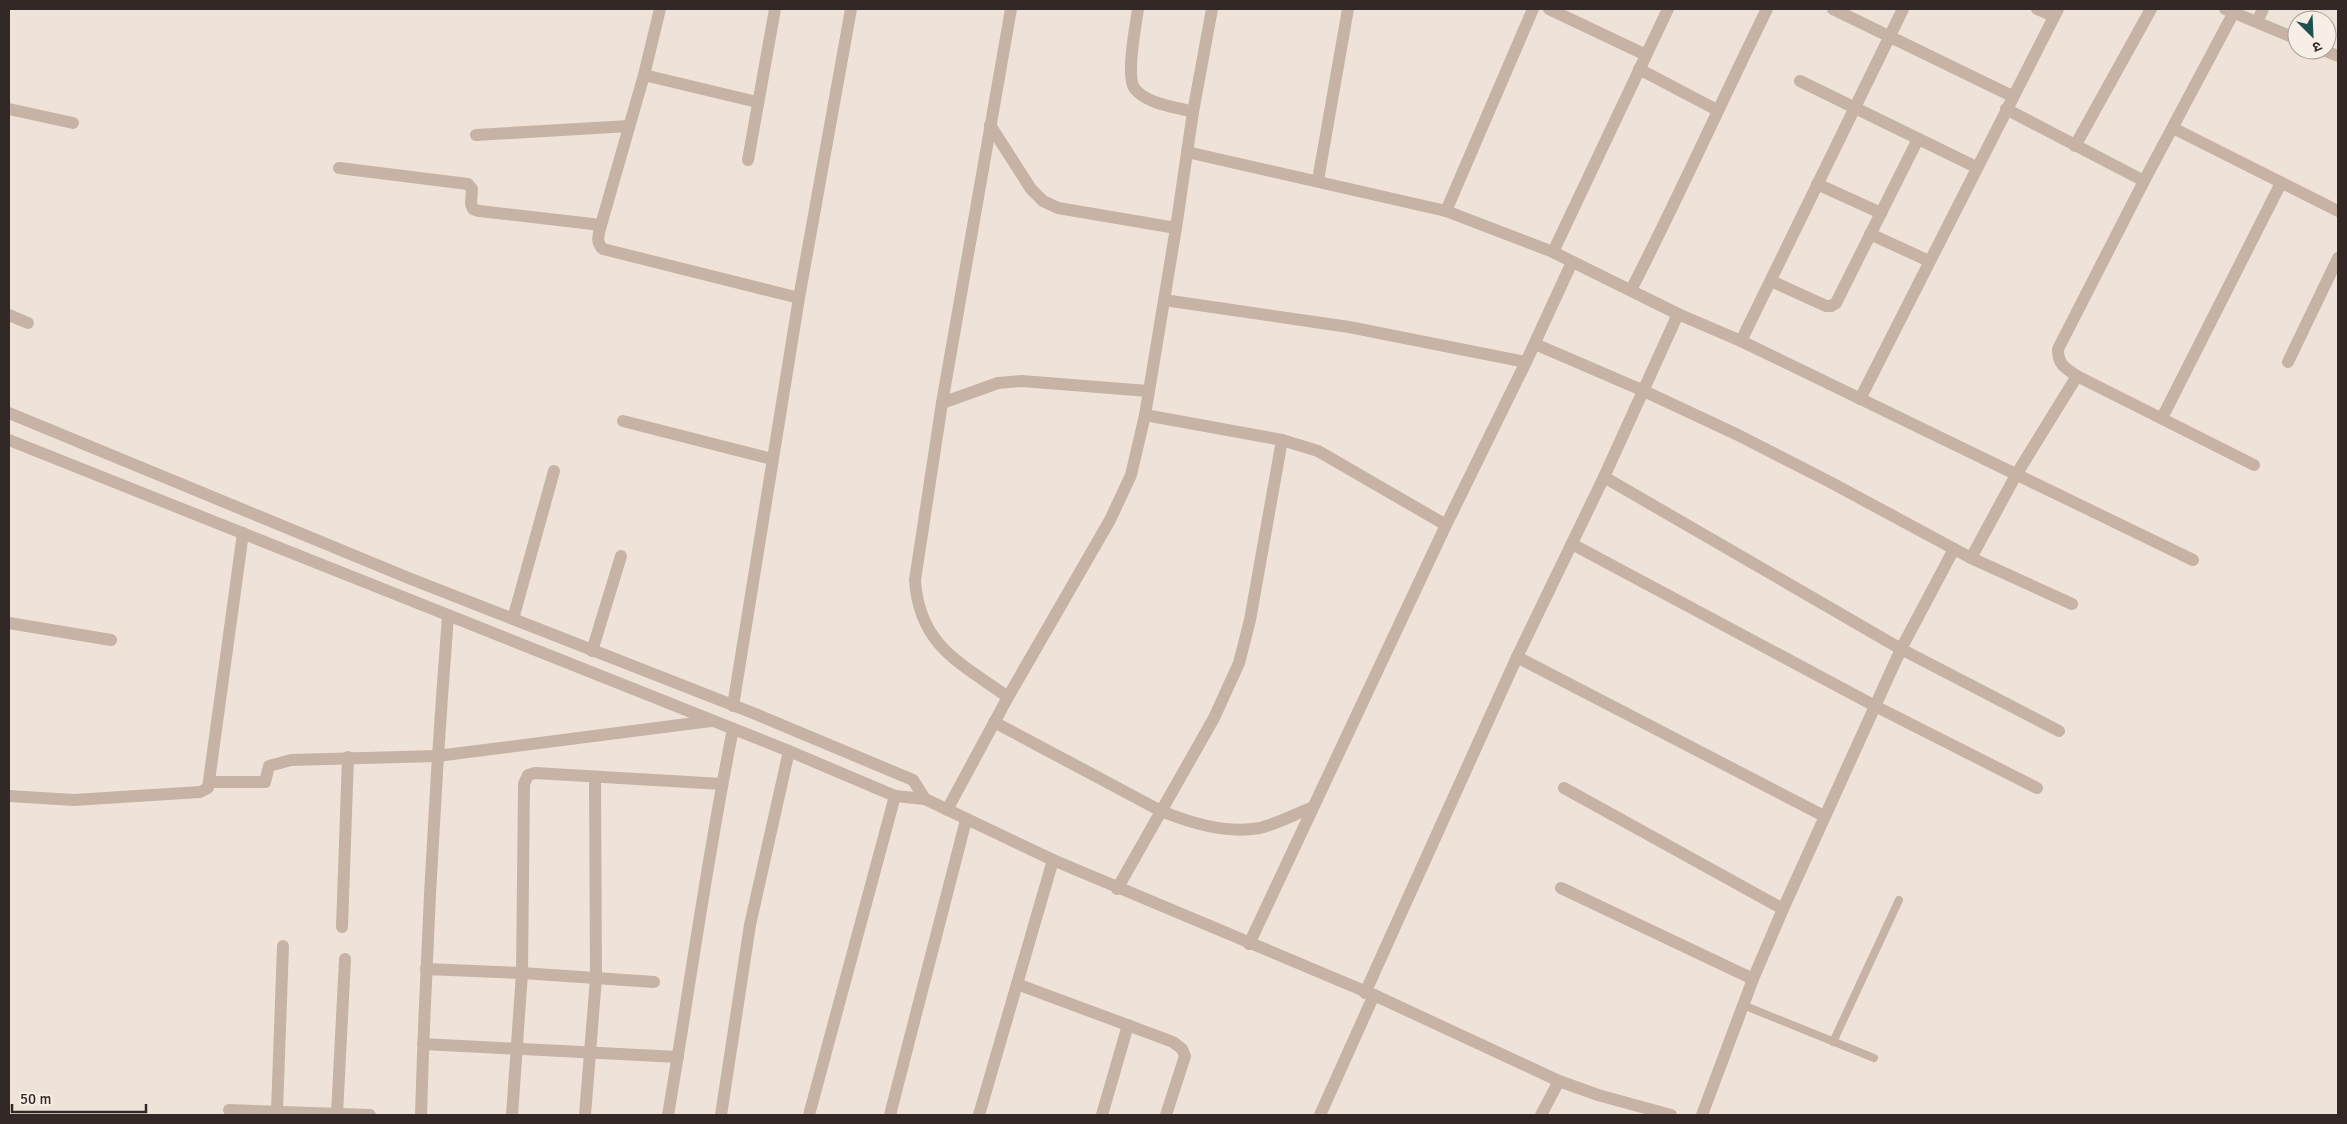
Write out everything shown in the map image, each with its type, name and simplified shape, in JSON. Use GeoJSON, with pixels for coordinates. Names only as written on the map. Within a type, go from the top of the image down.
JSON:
{"type":"FeatureCollection","features":[{"type":"Feature","properties":{"kind":"street"},"geometry":{"type":"LineString","coordinates":[[660,9],[644,75],[601,225],[598,239],[599,246],[603,249],[799,298]]}},
{"type":"Feature","properties":{"kind":"street"},"geometry":{"type":"LineString","coordinates":[[748,160],[775,9]]}},
{"type":"Feature","properties":{"kind":"street"},"geometry":{"type":"LineString","coordinates":[[733,706],[799,298],[851,9]]}},
{"type":"Feature","properties":{"kind":"street"},"geometry":{"type":"LineString","coordinates":[[1008,697],[954,659],[937,642],[922,618],[916,600],[915,580],[942,403],[1011,9]]}},
{"type":"Feature","properties":{"kind":"street"},"geometry":{"type":"LineString","coordinates":[[1138,9],[1131,72],[1132,83],[1136,90],[1150,99],[1192,112]]}},
{"type":"Feature","properties":{"kind":"street"},"geometry":{"type":"LineString","coordinates":[[947,810],[994,722],[1122,497],[1131,475],[1145,415],[1176,228],[1192,112],[1212,9]]}},
{"type":"Feature","properties":{"kind":"street"},"geometry":{"type":"LineString","coordinates":[[1318,180],[1348,9]]}},
{"type":"Feature","properties":{"kind":"street"},"geometry":{"type":"LineString","coordinates":[[1446,211],[1533,9]]}},
{"type":"Feature","properties":{"kind":"street"},"geometry":{"type":"LineString","coordinates":[[1549,9],[1646,56]]}},
{"type":"Feature","properties":{"kind":"street"},"geometry":{"type":"LineString","coordinates":[[1553,252],[1668,9]]}},
{"type":"Feature","properties":{"kind":"street"},"geometry":{"type":"LineString","coordinates":[[1630,290],[1671,210],[1717,110],[1767,9]]}},
{"type":"Feature","properties":{"kind":"street"},"geometry":{"type":"LineString","coordinates":[[1833,9],[2012,96]]}},
{"type":"Feature","properties":{"kind":"street"},"geometry":{"type":"LineString","coordinates":[[1741,341],[1903,9]]}},
{"type":"Feature","properties":{"kind":"street"},"geometry":{"type":"LineString","coordinates":[[1860,398],[2056,12],[2038,9]]}},
{"type":"Feature","properties":{"kind":"street"},"geometry":{"type":"LineString","coordinates":[[2075,146],[2151,9]]}},
{"type":"Feature","properties":{"kind":"street"},"geometry":{"type":"LineString","coordinates":[[2257,22],[2263,9]]}},
{"type":"Feature","properties":{"kind":"street"},"geometry":{"type":"LineString","coordinates":[[2254,465],[2077,376],[2062,366],[2058,359],[2058,350],[2173,128],[2229,11],[2287,35]]}},
{"type":"Feature","properties":{"kind":"street"},"geometry":{"type":"LineString","coordinates":[[1639,69],[1717,110]]}},
{"type":"Feature","properties":{"kind":"street"},"geometry":{"type":"LineString","coordinates":[[644,75],[757,102]]}},
{"type":"Feature","properties":{"kind":"street"},"geometry":{"type":"LineString","coordinates":[[1800,81],[1976,167]]}},
{"type":"Feature","properties":{"kind":"street"},"geometry":{"type":"LineString","coordinates":[[9,109],[73,122]]}},
{"type":"Feature","properties":{"kind":"street"},"geometry":{"type":"LineString","coordinates":[[2006,109],[2144,181]]}},
{"type":"Feature","properties":{"kind":"street"},"geometry":{"type":"LineString","coordinates":[[990,125],[1030,189],[1042,201],[1058,208],[1176,228]]}},
{"type":"Feature","properties":{"kind":"street"},"geometry":{"type":"LineString","coordinates":[[476,135],[629,126]]}},
{"type":"Feature","properties":{"kind":"street"},"geometry":{"type":"LineString","coordinates":[[2173,128],[2338,211]]}},
{"type":"Feature","properties":{"kind":"street"},"geometry":{"type":"LineString","coordinates":[[1771,281],[1826,306],[1836,303],[1918,138]]}},
{"type":"Feature","properties":{"kind":"street"},"geometry":{"type":"LineString","coordinates":[[1187,152],[1318,180],[1446,211],[1553,252],[1678,314],[1741,341],[2193,560]]}},
{"type":"Feature","properties":{"kind":"street"},"geometry":{"type":"LineString","coordinates":[[338,168],[468,184],[472,189],[471,204],[473,209],[479,211],[601,225]]}},
{"type":"Feature","properties":{"kind":"street"},"geometry":{"type":"LineString","coordinates":[[2162,418],[2280,182]]}},
{"type":"Feature","properties":{"kind":"street"},"geometry":{"type":"LineString","coordinates":[[1818,184],[1882,213]]}},
{"type":"Feature","properties":{"kind":"street"},"geometry":{"type":"LineString","coordinates":[[1870,234],[1929,261]]}},
{"type":"Feature","properties":{"kind":"street"},"geometry":{"type":"LineString","coordinates":[[2288,362],[2338,258]]}},
{"type":"Feature","properties":{"kind":"street"},"geometry":{"type":"LineString","coordinates":[[1249,944],[1311,808],[1526,362],[1572,262]]}},
{"type":"Feature","properties":{"kind":"street"},"geometry":{"type":"LineString","coordinates":[[1164,300],[1348,327],[1526,362]]}},
{"type":"Feature","properties":{"kind":"street"},"geometry":{"type":"LineString","coordinates":[[1320,1115],[1370,994],[1517,657],[1604,477],[1678,314]]}},
{"type":"Feature","properties":{"kind":"street"},"geometry":{"type":"LineString","coordinates":[[9,315],[28,323]]}},
{"type":"Feature","properties":{"kind":"street"},"geometry":{"type":"LineString","coordinates":[[1534,344],[1644,391],[1830,482],[1971,558],[2072,604]]}},
{"type":"Feature","properties":{"kind":"street"},"geometry":{"type":"LineString","coordinates":[[1971,558],[2016,474],[2077,376]]}},
{"type":"Feature","properties":{"kind":"street"},"geometry":{"type":"LineString","coordinates":[[942,403],[998,383],[1022,381],[1148,391]]}},
{"type":"Feature","properties":{"kind":"street"},"geometry":{"type":"LineString","coordinates":[[9,413],[914,780],[925,799]]}},
{"type":"Feature","properties":{"kind":"street"},"geometry":{"type":"LineString","coordinates":[[1145,415],[1282,440],[1318,451],[1446,525]]}},
{"type":"Feature","properties":{"kind":"street"},"geometry":{"type":"LineString","coordinates":[[623,421],[772,459]]}},
{"type":"Feature","properties":{"kind":"street"},"geometry":{"type":"LineString","coordinates":[[9,440],[790,751],[895,796],[925,799],[966,820],[1117,889],[1370,994],[1558,1081],[1598,1095],[1671,1115]]}},
{"type":"Feature","properties":{"kind":"street"},"geometry":{"type":"LineString","coordinates":[[1117,889],[1160,810],[1214,718],[1238,663],[1250,620],[1282,440]]}},
{"type":"Feature","properties":{"kind":"street"},"geometry":{"type":"LineString","coordinates":[[513,619],[554,471]]}},
{"type":"Feature","properties":{"kind":"street"},"geometry":{"type":"LineString","coordinates":[[1604,477],[1902,649],[2059,731]]}},
{"type":"Feature","properties":{"kind":"street"},"geometry":{"type":"LineString","coordinates":[[9,796],[74,800],[200,792],[208,788],[243,533]]}},
{"type":"Feature","properties":{"kind":"street"},"geometry":{"type":"LineString","coordinates":[[1572,544],[1875,706],[2038,788]]}},
{"type":"Feature","properties":{"kind":"street"},"geometry":{"type":"LineString","coordinates":[[1702,1115],[1753,979],[1782,909],[1902,649],[1954,549]]}},
{"type":"Feature","properties":{"kind":"street"},"geometry":{"type":"LineString","coordinates":[[592,651],[621,556]]}},
{"type":"Feature","properties":{"kind":"street"},"geometry":{"type":"LineString","coordinates":[[421,1115],[426,969],[437,756],[448,616]]}},
{"type":"Feature","properties":{"kind":"street"},"geometry":{"type":"LineString","coordinates":[[9,623],[111,640]]}},
{"type":"Feature","properties":{"kind":"street"},"geometry":{"type":"LineString","coordinates":[[1517,657],[1824,816]]}},
{"type":"Feature","properties":{"kind":"street"},"geometry":{"type":"LineString","coordinates":[[209,782],[260,783],[264,782],[267,770],[274,764],[313,758],[437,756],[711,721]]}},
{"type":"Feature","properties":{"kind":"street"},"geometry":{"type":"LineString","coordinates":[[994,722],[1160,810],[1188,822],[1225,828],[1260,828],[1311,808]]}},
{"type":"Feature","properties":{"kind":"street"},"geometry":{"type":"LineString","coordinates":[[668,1115],[722,784],[733,729]]}},
{"type":"Feature","properties":{"kind":"street"},"geometry":{"type":"LineString","coordinates":[[721,1115],[750,926],[790,751]]}},
{"type":"Feature","properties":{"kind":"street"},"geometry":{"type":"LineString","coordinates":[[342,927],[348,757]]}},
{"type":"Feature","properties":{"kind":"street"},"geometry":{"type":"LineString","coordinates":[[512,1115],[522,972],[524,784],[528,775],[536,773],[722,784]]}},
{"type":"Feature","properties":{"kind":"street"},"geometry":{"type":"LineString","coordinates":[[585,1115],[596,978],[595,776]]}},
{"type":"Feature","properties":{"kind":"street"},"geometry":{"type":"LineString","coordinates":[[1564,788],[1782,909]]}},
{"type":"Feature","properties":{"kind":"street"},"geometry":{"type":"LineString","coordinates":[[810,1115],[895,796]]}},
{"type":"Feature","properties":{"kind":"street"},"geometry":{"type":"LineString","coordinates":[[890,1115],[966,820]]}},
{"type":"Feature","properties":{"kind":"street"},"geometry":{"type":"LineString","coordinates":[[979,1115],[1053,860]]}},
{"type":"Feature","properties":{"kind":"street"},"geometry":{"type":"LineString","coordinates":[[1561,888],[1753,979]]}},
{"type":"Feature","properties":{"kind":"street"},"geometry":{"type":"LineString","coordinates":[[277,1111],[283,946]]}},
{"type":"Feature","properties":{"kind":"street"},"geometry":{"type":"LineString","coordinates":[[337,1114],[345,959]]}},
{"type":"Feature","properties":{"kind":"street"},"geometry":{"type":"LineString","coordinates":[[426,969],[522,972],[654,982]]}},
{"type":"Feature","properties":{"kind":"street"},"geometry":{"type":"LineString","coordinates":[[1017,984],[1173,1042],[1182,1049],[1185,1056],[1166,1115]]}},
{"type":"Feature","properties":{"kind":"street"},"geometry":{"type":"LineString","coordinates":[[1102,1115],[1128,1025]]}},
{"type":"Feature","properties":{"kind":"street"},"geometry":{"type":"LineString","coordinates":[[423,1044],[678,1057]]}},
{"type":"Feature","properties":{"kind":"street"},"geometry":{"type":"LineString","coordinates":[[1541,1115],[1558,1081]]}},
{"type":"Feature","properties":{"kind":"street"},"geometry":{"type":"LineString","coordinates":[[229,1110],[370,1115]]}},
{"type":"Feature","properties":{"kind":"lane"},"geometry":{"type":"LineString","coordinates":[[1833,1042],[1899,900]]}},
{"type":"Feature","properties":{"kind":"lane"},"geometry":{"type":"LineString","coordinates":[[1743,1005],[1874,1058]]}}]}
